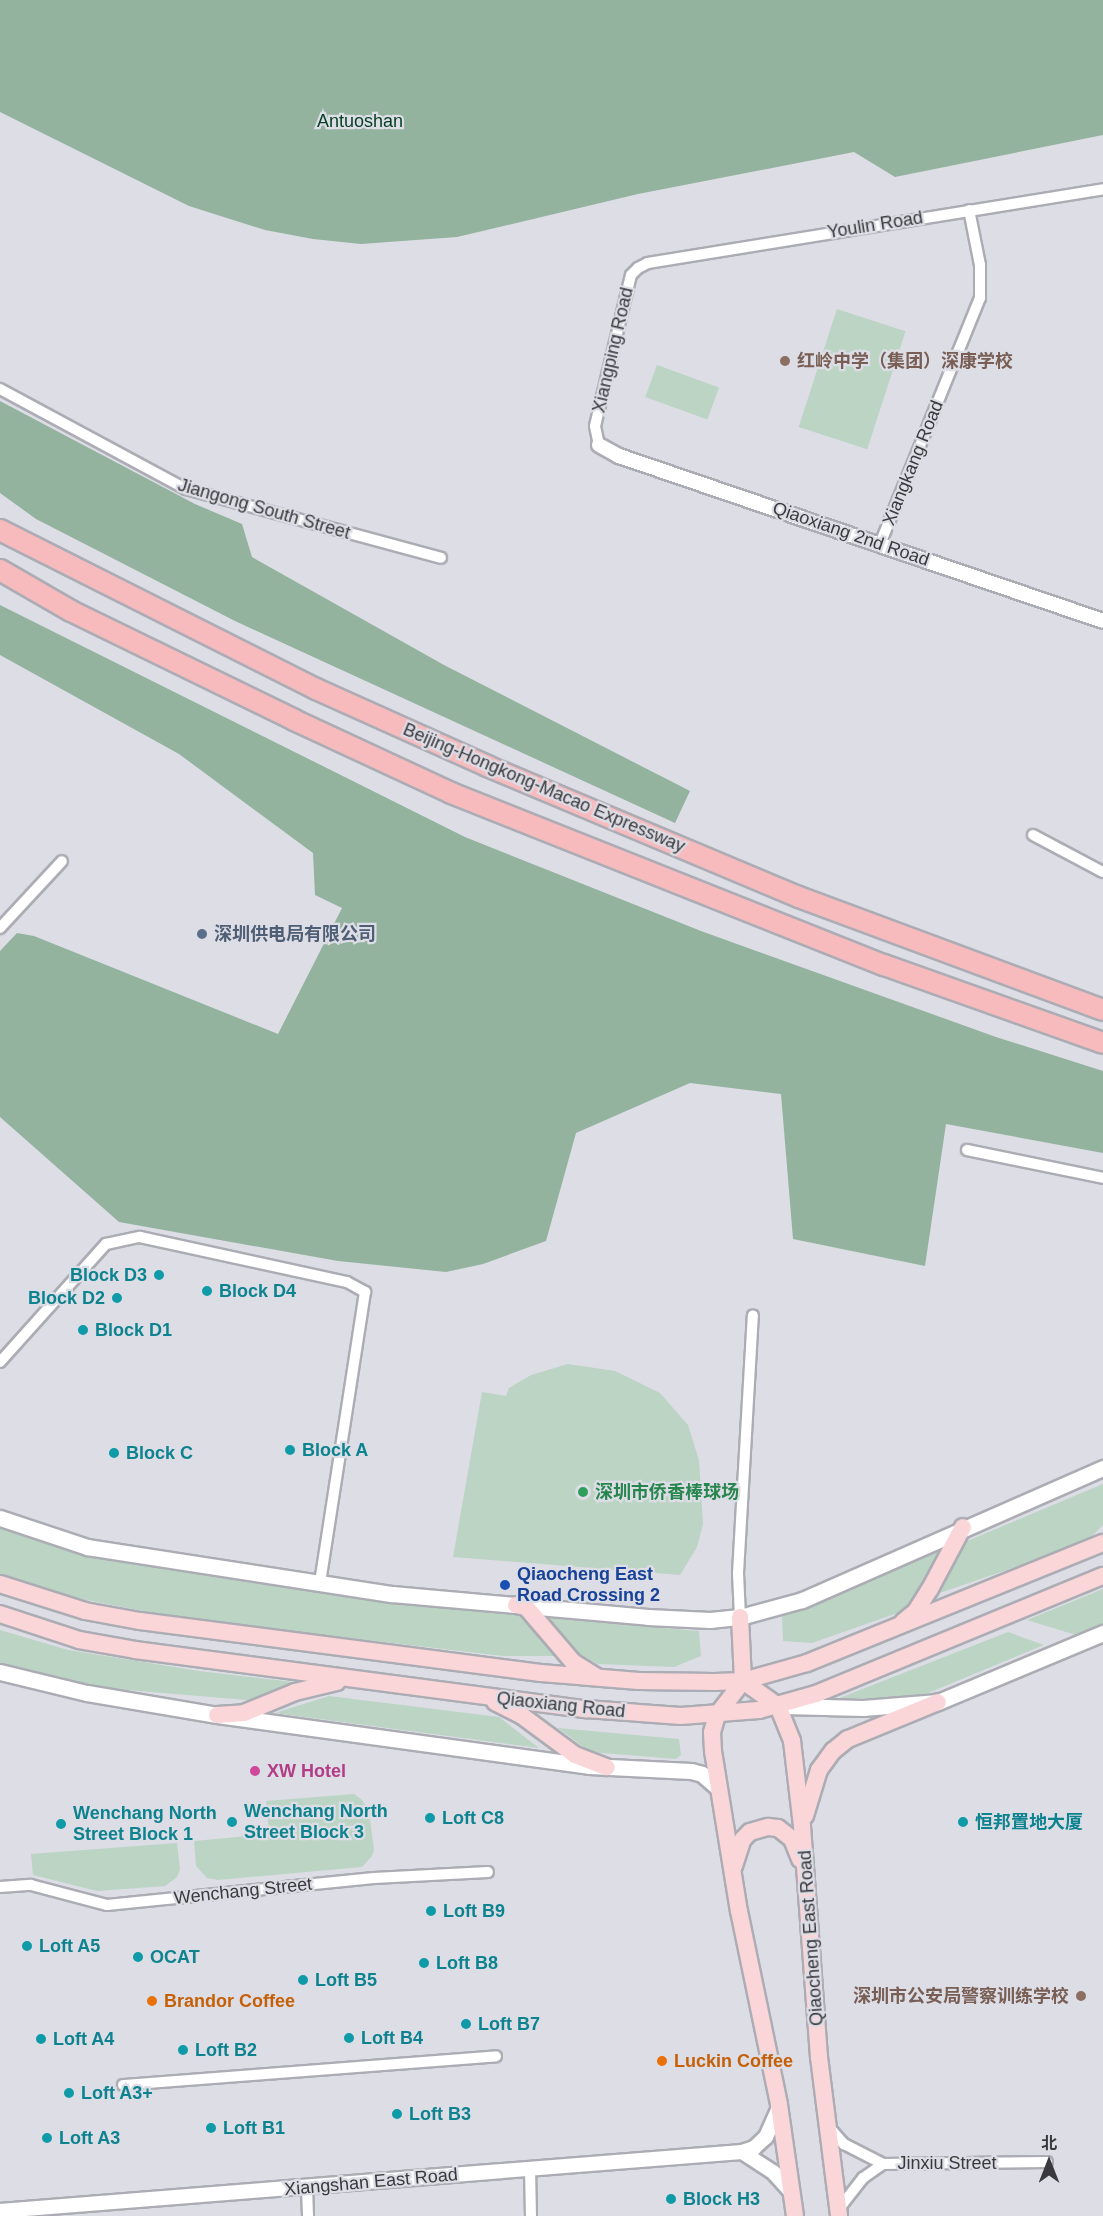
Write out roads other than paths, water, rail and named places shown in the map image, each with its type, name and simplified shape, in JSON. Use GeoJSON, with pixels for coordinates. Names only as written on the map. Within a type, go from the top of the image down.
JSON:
{"type":"FeatureCollection","features":[{"type":"Feature","properties":{"kind":"highway"},"geometry":{"type":"LineString","coordinates":[[0,518],[89,576]]}},
{"type":"Feature","properties":{"kind":"highway","name":"Beijing-Hongkong-Macao Expressway"},"geometry":{"type":"LineString","coordinates":[[0,530],[316,688],[487,766],[799,897],[1103,1010]]}},
{"type":"Feature","properties":{"kind":"highway","name":"Beijing-Hongkong-Macao Expressway"},"geometry":{"type":"LineString","coordinates":[[0,573],[294,720],[451,793],[873,961],[1103,1043]]}},
{"type":"Feature","properties":{"kind":"main road"},"geometry":{"type":"LineString","coordinates":[[0,1518],[87,1548],[399,1595],[658,1618],[710,1620],[740,1617],[802,1600],[963,1527],[1103,1468]]}},
{"type":"Feature","properties":{"kind":"main road"},"geometry":{"type":"LineString","coordinates":[[894,1630],[916,1611],[963,1527]]}},
{"type":"Feature","properties":{"kind":"main road","name":"Qiaoxiang Road"},"geometry":{"type":"LineString","coordinates":[[0,1584],[85,1611],[140,1621],[602,1679],[743,1681],[807,1663],[894,1630],[1099,1543]]}},
{"type":"Feature","properties":{"kind":"main road","name":"Qiaoxiang Road"},"geometry":{"type":"LineString","coordinates":[[0,1614],[90,1642],[348,1679],[628,1712],[681,1716],[717,1715],[778,1706],[816,1694],[1103,1576]]}},
{"type":"Feature","properties":{"kind":"main road"},"geometry":{"type":"LineString","coordinates":[[516,1605],[526,1607],[537,1617],[573,1662],[602,1679]]}},
{"type":"Feature","properties":{"kind":"main road"},"geometry":{"type":"LineString","coordinates":[[740,1617],[743,1681],[717,1715],[712,1732],[718,1788],[779,2104],[795,2216]]}},
{"type":"Feature","properties":{"kind":"main road"},"geometry":{"type":"LineString","coordinates":[[802,1826],[819,1770],[833,1751],[848,1739],[1103,1633]]}},
{"type":"Feature","properties":{"kind":"main road"},"geometry":{"type":"LineString","coordinates":[[0,1672],[87,1693],[217,1715],[607,1767],[691,1771],[702,1774],[718,1788]]}},
{"type":"Feature","properties":{"kind":"main road"},"geometry":{"type":"LineString","coordinates":[[217,1715],[244,1713],[295,1692],[348,1679]]}},
{"type":"Feature","properties":{"kind":"main road"},"geometry":{"type":"LineString","coordinates":[[743,1681],[778,1706],[863,1708],[938,1702]]}},
{"type":"Feature","properties":{"kind":"main road"},"geometry":{"type":"LineString","coordinates":[[480,1696],[521,1714],[575,1755],[607,1767]]}},
{"type":"Feature","properties":{"kind":"main road","name":"Qiaocheng East Road"},"geometry":{"type":"LineString","coordinates":[[778,1706],[792,1741],[802,1826],[819,2057],[839,2213]]}},
{"type":"Feature","properties":{"kind":"main road"},"geometry":{"type":"LineString","coordinates":[[733,1874],[743,1839],[750,1832],[768,1827],[778,1828],[792,1839],[807,1886]]}},
{"type":"Feature","properties":{"kind":"street","name":"Youlin Road"},"geometry":{"type":"LineString","coordinates":[[648,263],[1103,189]]}},
{"type":"Feature","properties":{"kind":"street","name":"Xiangkang Road"},"geometry":{"type":"LineString","coordinates":[[880,544],[980,298],[980,265],[969,210]]}},
{"type":"Feature","properties":{"kind":"street","name":"Xiangping Road"},"geometry":{"type":"LineString","coordinates":[[599,446],[595,426],[631,275],[648,263]]}},
{"type":"Feature","properties":{"kind":"street","name":"Jiangong South Street"},"geometry":{"type":"LineString","coordinates":[[0,389],[186,489],[441,558]]}},
{"type":"Feature","properties":{"kind":"street","name":"Qiaoxiang 2nd Road"},"geometry":{"type":"LineString","coordinates":[[599,446],[619,456],[1103,621]]}},
{"type":"Feature","properties":{"kind":"street"},"geometry":{"type":"LineString","coordinates":[[1033,836],[1103,872]]}},
{"type":"Feature","properties":{"kind":"street"},"geometry":{"type":"LineString","coordinates":[[0,928],[62,861]]}},
{"type":"Feature","properties":{"kind":"street"},"geometry":{"type":"LineString","coordinates":[[967,1150],[1103,1178]]}},
{"type":"Feature","properties":{"kind":"street"},"geometry":{"type":"LineString","coordinates":[[0,1362],[106,1244],[140,1237],[346,1282],[365,1292],[320,1583]]}},
{"type":"Feature","properties":{"kind":"street"},"geometry":{"type":"LineString","coordinates":[[740,1617],[738,1573],[753,1315]]}},
{"type":"Feature","properties":{"kind":"street","name":"Wenchang Street"},"geometry":{"type":"LineString","coordinates":[[0,1887],[31,1885],[107,1905],[374,1878],[488,1872]]}},
{"type":"Feature","properties":{"kind":"street"},"geometry":{"type":"LineString","coordinates":[[123,2085],[496,2056]]}},
{"type":"Feature","properties":{"kind":"street","name":"Xiangshan East Road"},"geometry":{"type":"LineString","coordinates":[[1,2213],[742,2152],[754,2148],[766,2137],[777,2118],[779,2104]]}},
{"type":"Feature","properties":{"kind":"street","name":"Jinxiu Street"},"geometry":{"type":"LineString","coordinates":[[827,2125],[844,2144],[884,2164],[1047,2163]]}},
{"type":"Feature","properties":{"kind":"street"},"geometry":{"type":"LineString","coordinates":[[742,2152],[774,2173],[792,2193]]}},
{"type":"Feature","properties":{"kind":"street","name":"Jinxiu Street"},"geometry":{"type":"LineString","coordinates":[[839,2213],[863,2178],[884,2164]]}},
{"type":"Feature","properties":{"kind":"street"},"geometry":{"type":"LineString","coordinates":[[530,2169],[531,2216]]}},
{"type":"Feature","properties":{"kind":"street"},"geometry":{"type":"LineString","coordinates":[[307,2187],[308,2216]]}},
{"type":"Feature","properties":{"kind":"place","name":"红岭中学（集团）深康学校"},"geometry":{"type":"Point","coordinates":[785,361]}},
{"type":"Feature","properties":{"kind":"place","name":"深圳供电局有限公司"},"geometry":{"type":"Point","coordinates":[202,934]}},
{"type":"Feature","properties":{"kind":"place","name":"Block D3"},"geometry":{"type":"Point","coordinates":[159,1275]}},
{"type":"Feature","properties":{"kind":"place","name":"Block D4"},"geometry":{"type":"Point","coordinates":[207,1291]}},
{"type":"Feature","properties":{"kind":"place","name":"Block D2"},"geometry":{"type":"Point","coordinates":[117,1298]}},
{"type":"Feature","properties":{"kind":"place","name":"Block D1"},"geometry":{"type":"Point","coordinates":[83,1330]}},
{"type":"Feature","properties":{"kind":"place","name":"Block A"},"geometry":{"type":"Point","coordinates":[290,1450]}},
{"type":"Feature","properties":{"kind":"place","name":"Block C"},"geometry":{"type":"Point","coordinates":[114,1453]}},
{"type":"Feature","properties":{"kind":"place","name":"深圳市侨香棒球场"},"geometry":{"type":"Point","coordinates":[583,1492]}},
{"type":"Feature","properties":{"kind":"place","name":"Qiaocheng East Road Crossing 2"},"geometry":{"type":"Point","coordinates":[505,1585]}},
{"type":"Feature","properties":{"kind":"place","name":"XW Hotel"},"geometry":{"type":"Point","coordinates":[255,1771]}},
{"type":"Feature","properties":{"kind":"place","name":"Loft C8"},"geometry":{"type":"Point","coordinates":[430,1818]}},
{"type":"Feature","properties":{"kind":"place","name":"Wenchang North Street Block 3"},"geometry":{"type":"Point","coordinates":[232,1822]}},
{"type":"Feature","properties":{"kind":"place","name":"恒邦置地大厦"},"geometry":{"type":"Point","coordinates":[963,1822]}},
{"type":"Feature","properties":{"kind":"place","name":"Wenchang North Street Block 1"},"geometry":{"type":"Point","coordinates":[61,1824]}},
{"type":"Feature","properties":{"kind":"place","name":"Loft B9"},"geometry":{"type":"Point","coordinates":[431,1911]}},
{"type":"Feature","properties":{"kind":"place","name":"Loft A5"},"geometry":{"type":"Point","coordinates":[27,1946]}},
{"type":"Feature","properties":{"kind":"place","name":"OCAT"},"geometry":{"type":"Point","coordinates":[138,1957]}},
{"type":"Feature","properties":{"kind":"place","name":"Loft B8"},"geometry":{"type":"Point","coordinates":[424,1963]}},
{"type":"Feature","properties":{"kind":"place","name":"Loft B5"},"geometry":{"type":"Point","coordinates":[303,1980]}},
{"type":"Feature","properties":{"kind":"place","name":"深圳市公安局警察训练学校"},"geometry":{"type":"Point","coordinates":[1081,1996]}},
{"type":"Feature","properties":{"kind":"place","name":"Brandor Coffee"},"geometry":{"type":"Point","coordinates":[152,2001]}},
{"type":"Feature","properties":{"kind":"place","name":"Loft B7"},"geometry":{"type":"Point","coordinates":[466,2024]}},
{"type":"Feature","properties":{"kind":"place","name":"Loft B4"},"geometry":{"type":"Point","coordinates":[349,2038]}},
{"type":"Feature","properties":{"kind":"place","name":"Loft A4"},"geometry":{"type":"Point","coordinates":[41,2039]}},
{"type":"Feature","properties":{"kind":"place","name":"Loft B2"},"geometry":{"type":"Point","coordinates":[183,2050]}},
{"type":"Feature","properties":{"kind":"place","name":"Luckin Coffee"},"geometry":{"type":"Point","coordinates":[662,2061]}},
{"type":"Feature","properties":{"kind":"place","name":"Loft A3+"},"geometry":{"type":"Point","coordinates":[69,2093]}},
{"type":"Feature","properties":{"kind":"place","name":"Loft B3"},"geometry":{"type":"Point","coordinates":[397,2114]}},
{"type":"Feature","properties":{"kind":"place","name":"Loft B1"},"geometry":{"type":"Point","coordinates":[211,2128]}},
{"type":"Feature","properties":{"kind":"place","name":"Loft A3"},"geometry":{"type":"Point","coordinates":[47,2138]}},
{"type":"Feature","properties":{"kind":"place","name":"Block H3"},"geometry":{"type":"Point","coordinates":[671,2199]}},
{"type":"Feature","properties":{"kind":"park label","name":"Antuoshan"},"geometry":{"type":"Point","coordinates":[360,121]}}]}
